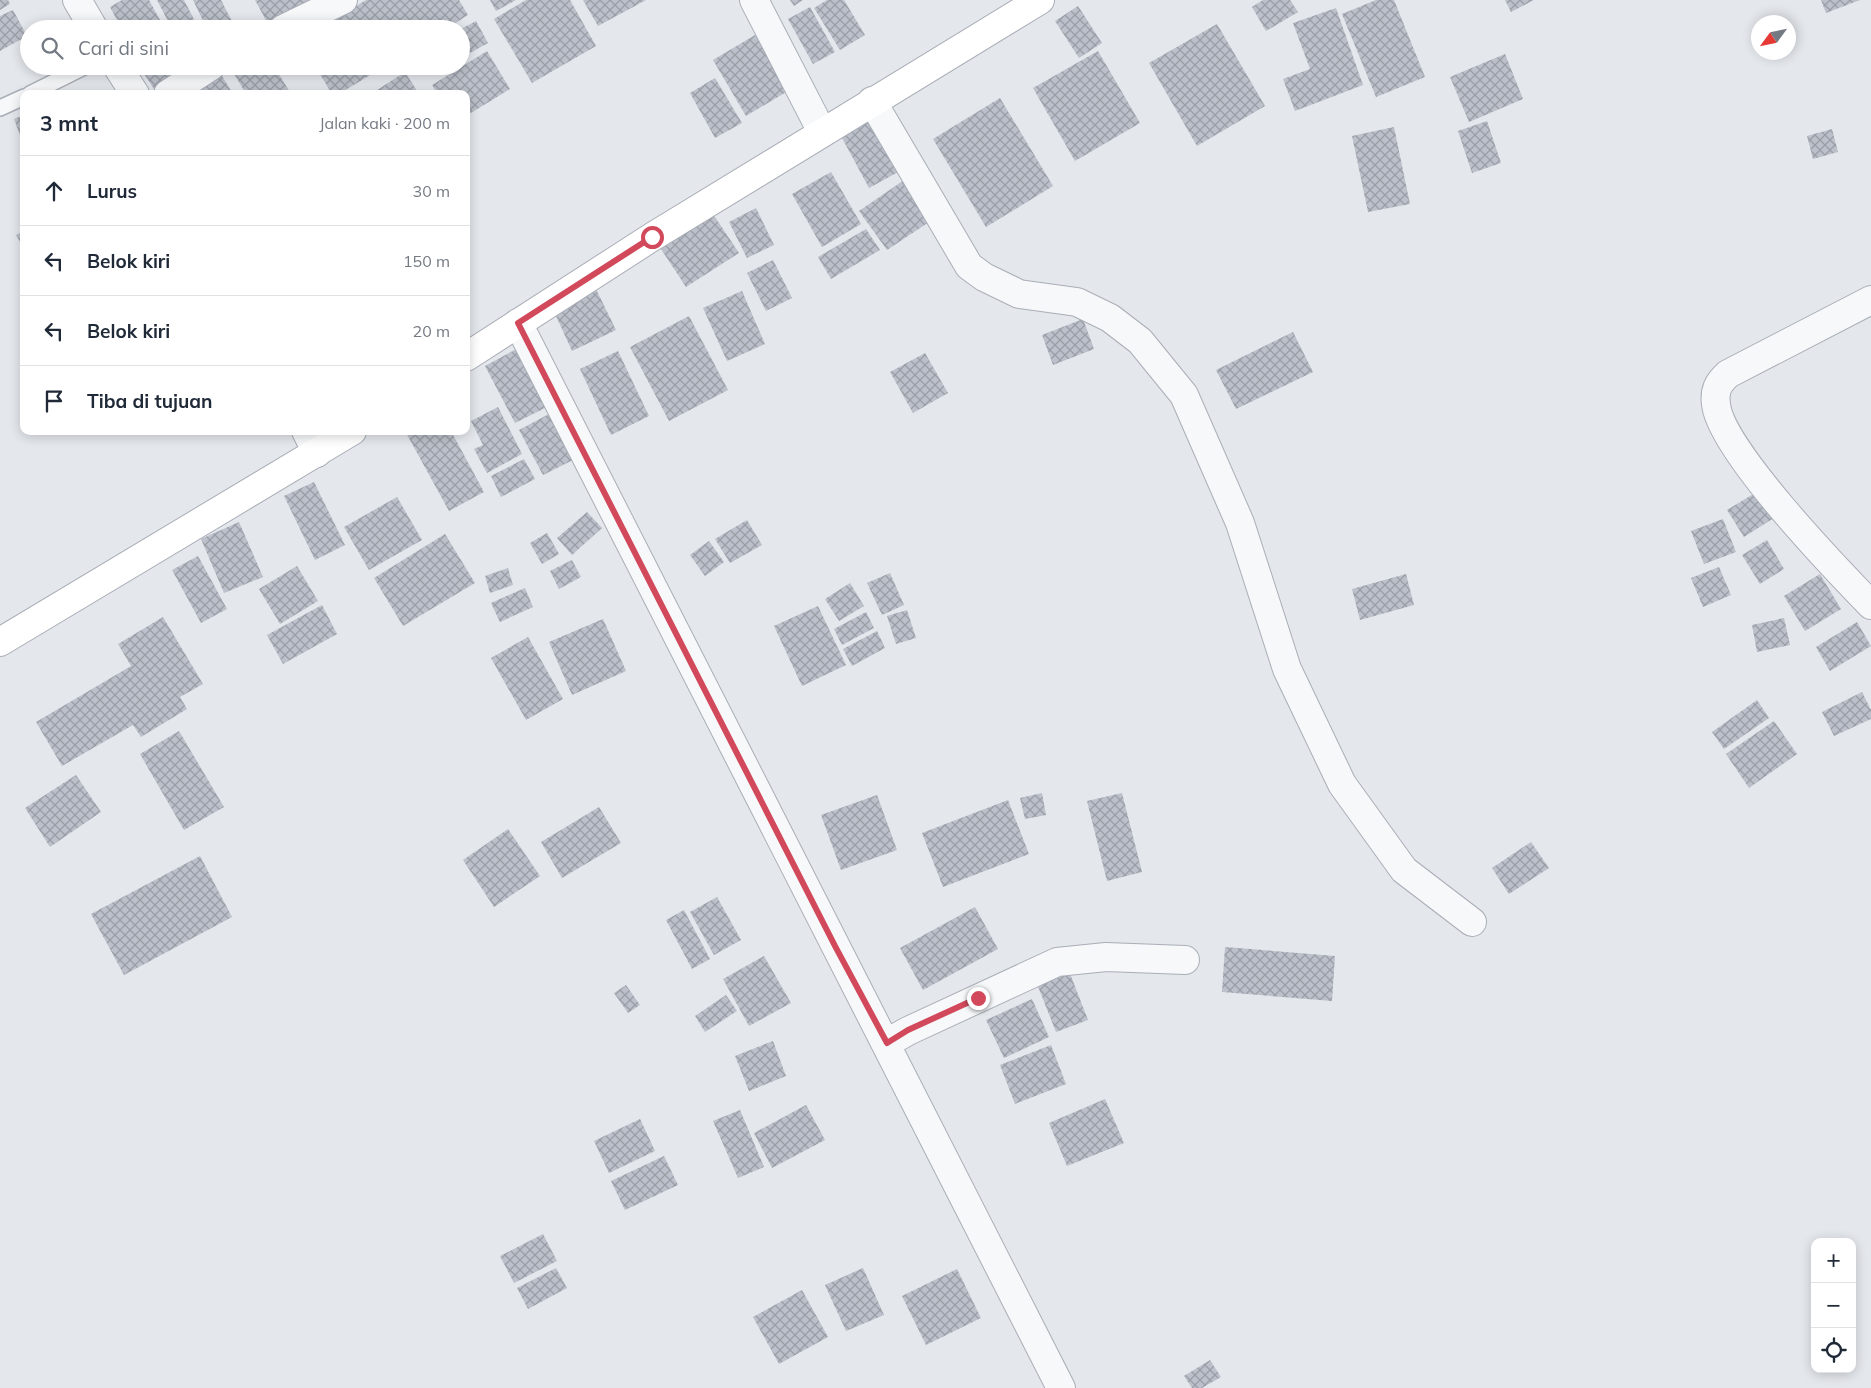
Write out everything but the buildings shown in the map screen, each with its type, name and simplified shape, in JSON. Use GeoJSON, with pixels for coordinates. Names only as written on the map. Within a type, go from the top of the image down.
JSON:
{"type":"FeatureCollection","features":[{"type":"Feature","properties":{"kind":"main road"},"geometry":{"type":"LineString","coordinates":[[470,354],[822,132],[1040,0]]}},
{"type":"Feature","properties":{"kind":"main road"},"geometry":{"type":"LineString","coordinates":[[0,642],[178,534],[312,442],[337,435]]}},
{"type":"Feature","properties":{"kind":"street"},"geometry":{"type":"LineString","coordinates":[[77,0],[89,20]]}},
{"type":"Feature","properties":{"kind":"street"},"geometry":{"type":"LineString","coordinates":[[302,20],[343,0]]}},
{"type":"Feature","properties":{"kind":"street"},"geometry":{"type":"LineString","coordinates":[[754,0],[822,132]]}},
{"type":"Feature","properties":{"kind":"street"},"geometry":{"type":"LineString","coordinates":[[123,75],[132,90]]}},
{"type":"Feature","properties":{"kind":"street"},"geometry":{"type":"LineString","coordinates":[[174,90],[197,75]]}},
{"type":"Feature","properties":{"kind":"street"},"geometry":{"type":"LineString","coordinates":[[872,101],[969,266],[984,277],[1019,294],[1077,302],[1110,318],[1140,341],[1184,395],[1240,523],[1287,668],[1342,784],[1404,870],[1472,922]]}},
{"type":"Feature","properties":{"kind":"street"},"geometry":{"type":"LineString","coordinates":[[1871,300],[1728,374],[1720,381],[1715,391],[1716,406],[1726,431],[1745,460],[1803,532],[1871,605]]}},
{"type":"Feature","properties":{"kind":"street"},"geometry":{"type":"LineString","coordinates":[[518,323],[835,946],[887,1043],[1061,1388]]}},
{"type":"Feature","properties":{"kind":"street"},"geometry":{"type":"LineString","coordinates":[[887,1043],[908,1030],[1057,962],[1106,957],[1185,960]]}},
{"type":"Feature","properties":{"kind":"lane"},"geometry":{"type":"LineString","coordinates":[[38,90],[68,75]]}},
{"type":"Feature","properties":{"kind":"lane"},"geometry":{"type":"LineString","coordinates":[[0,108],[20,99]]}},
{"type":"Feature","properties":{"kind":"route"},"geometry":{"type":"LineString","coordinates":[[652,237],[518,323],[835,946],[887,1043],[908,1030],[978,998]]}}]}
